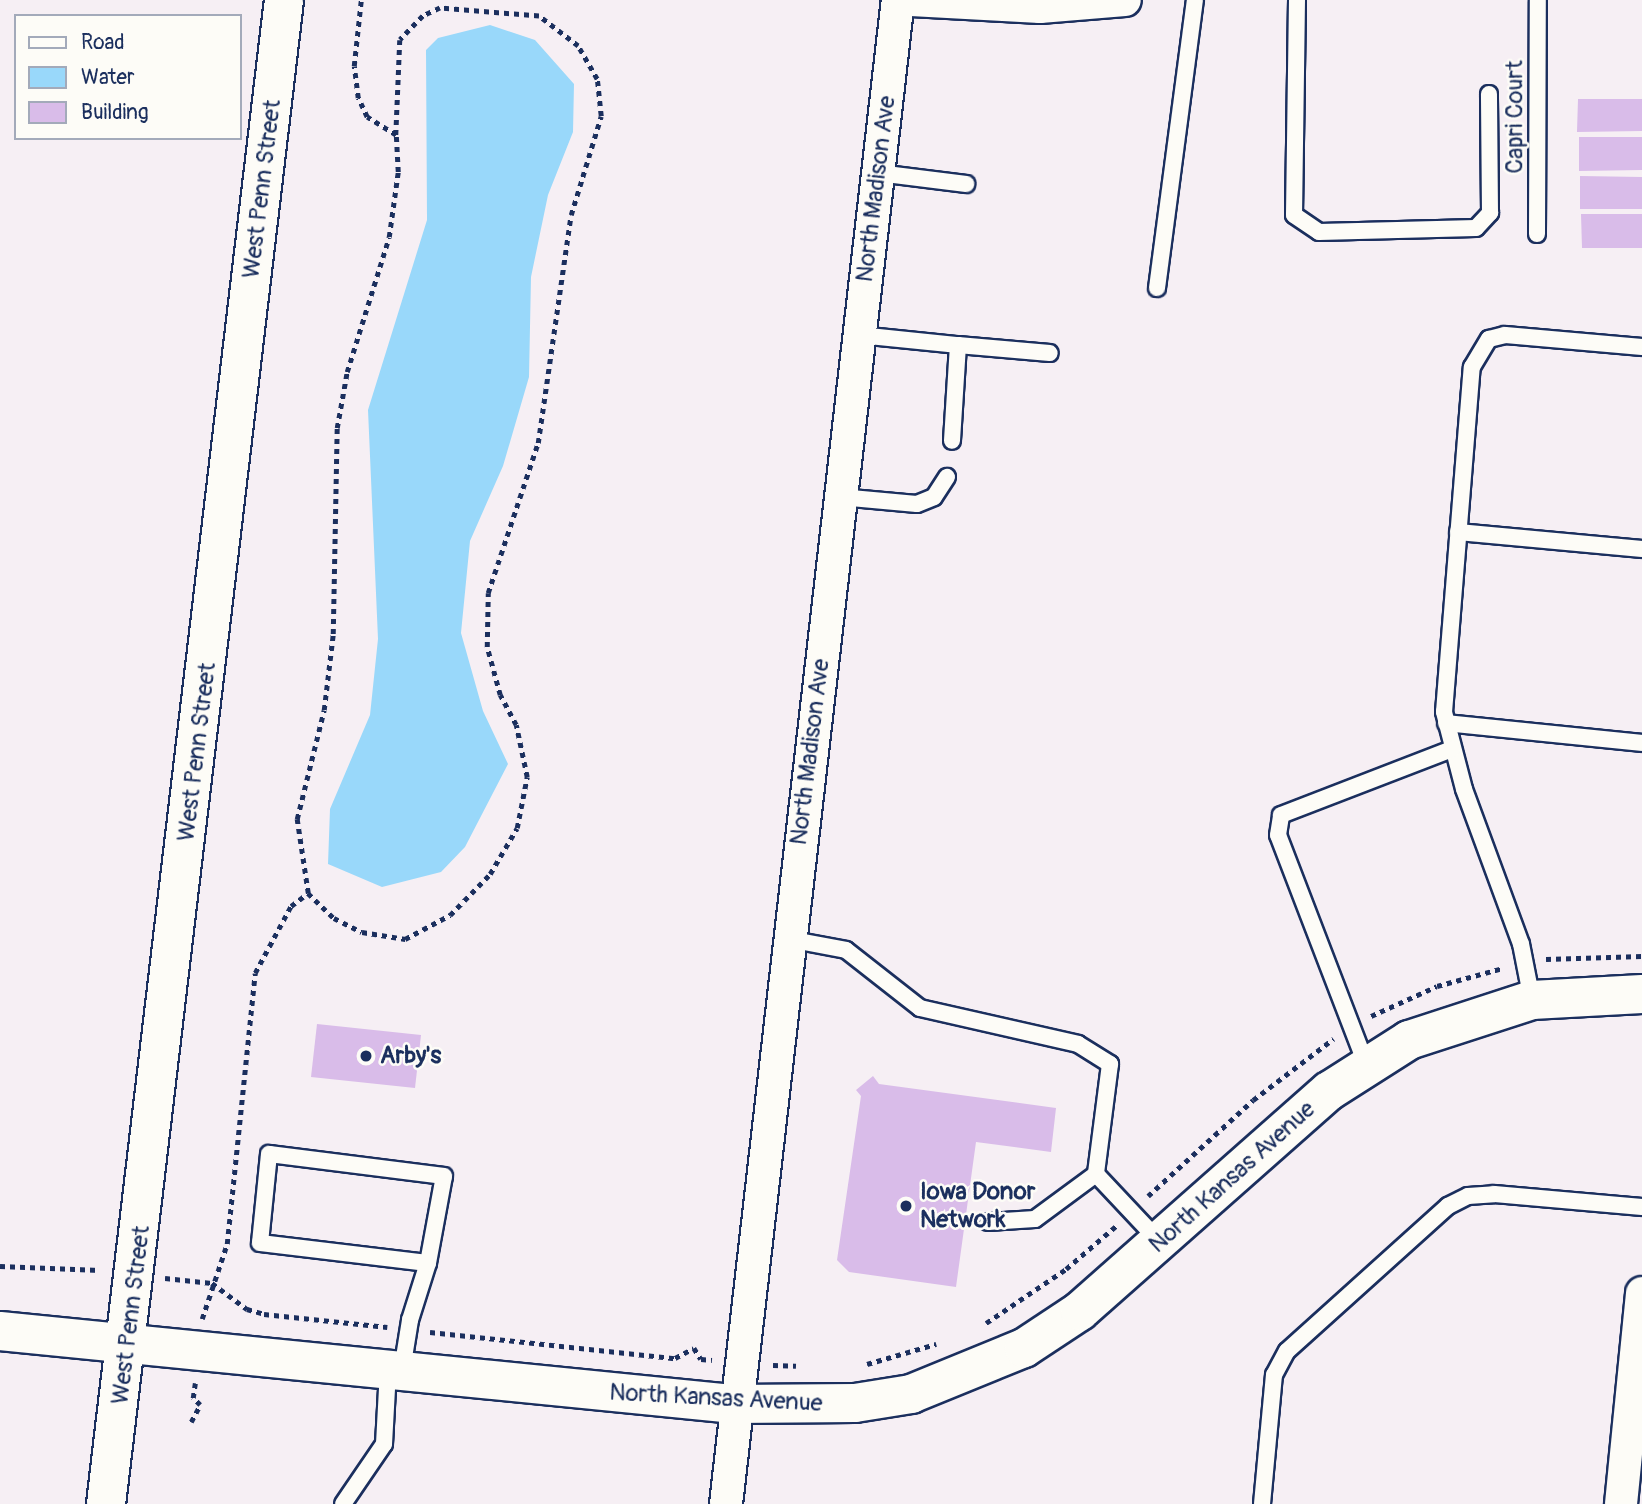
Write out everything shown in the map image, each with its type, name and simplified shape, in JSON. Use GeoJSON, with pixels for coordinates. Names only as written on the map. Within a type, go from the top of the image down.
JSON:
{"type":"FeatureCollection","features":[{"type":"Feature","properties":{"kind":"street","name":"West Penn Street"},"geometry":{"type":"LineString","coordinates":[[106,1504],[137,1275],[284,0]]}},
{"type":"Feature","properties":{"kind":"street","name":"North Madison Ave"},"geometry":{"type":"LineString","coordinates":[[726,1504],[734,1404],[898,0]]}},
{"type":"Feature","properties":{"kind":"street"},"geometry":{"type":"LineString","coordinates":[[911,0],[1010,3],[1125,0]]}},
{"type":"Feature","properties":{"kind":"street","name":"North Kansas Avenue"},"geometry":{"type":"LineString","coordinates":[[0,1331],[128,1346],[734,1404],[855,1403],[911,1394],[1024,1348],[1080,1311],[1265,1143],[1366,1064],[1449,1023],[1532,1000],[1642,994]]}},
{"type":"Feature","properties":{"kind":"street"},"geometry":{"type":"LineString","coordinates":[[1621,1504],[1634,1447],[1642,1293]]}},
{"type":"Feature","properties":{"kind":"lane"},"geometry":{"type":"LineString","coordinates":[[1157,288],[1195,0]]}},
{"type":"Feature","properties":{"kind":"lane"},"geometry":{"type":"LineString","coordinates":[[1297,0],[1294,215],[1318,232],[1476,228],[1490,213],[1489,94]]}},
{"type":"Feature","properties":{"kind":"lane","name":"Capri Court"},"geometry":{"type":"LineString","coordinates":[[1536,234],[1538,0]]}},
{"type":"Feature","properties":{"kind":"lane"},"geometry":{"type":"LineString","coordinates":[[878,173],[966,184]]}},
{"type":"Feature","properties":{"kind":"lane"},"geometry":{"type":"LineString","coordinates":[[859,335],[1050,353]]}},
{"type":"Feature","properties":{"kind":"lane"},"geometry":{"type":"LineString","coordinates":[[1532,1000],[1525,962],[1452,749],[1446,723],[1472,367],[1489,339],[1505,335],[1642,347]]}},
{"type":"Feature","properties":{"kind":"lane"},"geometry":{"type":"LineString","coordinates":[[952,441],[958,345]]}},
{"type":"Feature","properties":{"kind":"lane"},"geometry":{"type":"LineString","coordinates":[[839,497],[917,504],[934,496],[947,477]]}},
{"type":"Feature","properties":{"kind":"lane"},"geometry":{"type":"LineString","coordinates":[[1458,532],[1642,549]]}},
{"type":"Feature","properties":{"kind":"lane"},"geometry":{"type":"LineString","coordinates":[[1446,723],[1642,743]]}},
{"type":"Feature","properties":{"kind":"lane"},"geometry":{"type":"LineString","coordinates":[[1366,1064],[1278,835],[1281,815],[1452,749]]}},
{"type":"Feature","properties":{"kind":"lane"},"geometry":{"type":"LineString","coordinates":[[788,939],[846,950],[920,1008],[1078,1044],[1110,1065],[1096,1174],[1035,1219],[988,1222]]}},
{"type":"Feature","properties":{"kind":"lane"},"geometry":{"type":"LineString","coordinates":[[342,1504],[384,1444],[395,1372],[428,1263],[444,1176],[270,1154],[260,1243],[428,1263]]}},
{"type":"Feature","properties":{"kind":"lane"},"geometry":{"type":"LineString","coordinates":[[1096,1174],[1159,1241]]}},
{"type":"Feature","properties":{"kind":"lane"},"geometry":{"type":"LineString","coordinates":[[1262,1504],[1274,1375],[1287,1351],[1448,1206],[1468,1196],[1494,1194],[1642,1207]]}},
{"type":"Feature","properties":{"kind":"path"},"geometry":{"type":"LineString","coordinates":[[361,0],[354,66],[358,98],[367,117],[396,135]]}},
{"type":"Feature","properties":{"kind":"path"},"geometry":{"type":"LineString","coordinates":[[440,8],[539,16],[578,46],[597,79],[601,116],[571,215],[538,443],[488,593],[487,647],[500,695],[516,725],[527,777],[517,828],[490,874],[450,915],[405,939],[362,932],[334,918],[308,893],[297,819],[324,710],[333,634],[337,428],[347,372],[389,237],[400,40],[423,16],[440,8]]}},
{"type":"Feature","properties":{"kind":"path"},"geometry":{"type":"LineString","coordinates":[[212,1283],[227,1244],[255,973],[291,906],[308,893]]}},
{"type":"Feature","properties":{"kind":"path"},"geometry":{"type":"LineString","coordinates":[[980,1326],[1066,1269],[1284,1073],[1352,1028],[1437,986],[1525,962],[1597,954],[1642,956]]}},
{"type":"Feature","properties":{"kind":"path"},"geometry":{"type":"LineString","coordinates":[[0,1266],[212,1283],[247,1309],[264,1314],[675,1358],[694,1348],[701,1359],[804,1367]]}},
{"type":"Feature","properties":{"kind":"path"},"geometry":{"type":"LineString","coordinates":[[863,1364],[947,1340]]}},
{"type":"Feature","properties":{"kind":"water"},"geometry":{"type":"Polygon","coordinates":[[[490,25],[535,40],[574,84],[573,132],[548,195],[531,277],[529,377],[503,466],[470,541],[461,633],[483,711],[508,764],[465,847],[441,872],[382,887],[328,864],[330,809],[370,715],[378,639],[368,410],[427,220],[426,50],[438,38],[490,25]]]}},
{"type":"Feature","properties":{"kind":"building"},"geometry":{"type":"Polygon","coordinates":[[[1578,99],[1642,99],[1642,131],[1577,132],[1578,99]]]}},
{"type":"Feature","properties":{"kind":"building"},"geometry":{"type":"Polygon","coordinates":[[[1579,137],[1642,137],[1642,170],[1579,171],[1579,137]]]}},
{"type":"Feature","properties":{"kind":"building"},"geometry":{"type":"Polygon","coordinates":[[[1580,176],[1642,177],[1642,209],[1580,209],[1580,176]]]}},
{"type":"Feature","properties":{"kind":"building"},"geometry":{"type":"Polygon","coordinates":[[[1581,214],[1642,214],[1642,248],[1582,248],[1581,214]]]}},
{"type":"Feature","properties":{"kind":"building","name":"Arby's"},"geometry":{"type":"Polygon","coordinates":[[[317,1024],[421,1035],[415,1088],[311,1077],[317,1024]]]}},
{"type":"Feature","properties":{"kind":"building","name":"Iowa Donor Network"},"geometry":{"type":"Polygon","coordinates":[[[873,1076],[879,1084],[1056,1108],[1051,1152],[976,1142],[956,1287],[849,1272],[837,1260],[861,1096],[856,1090],[873,1076]]]}},
{"type":"Feature","properties":{"kind":"place","name":"Arby's"},"geometry":{"type":"Point","coordinates":[366,1056]}},
{"type":"Feature","properties":{"kind":"place","name":"Iowa Donor Network"},"geometry":{"type":"Point","coordinates":[906,1206]}}]}
